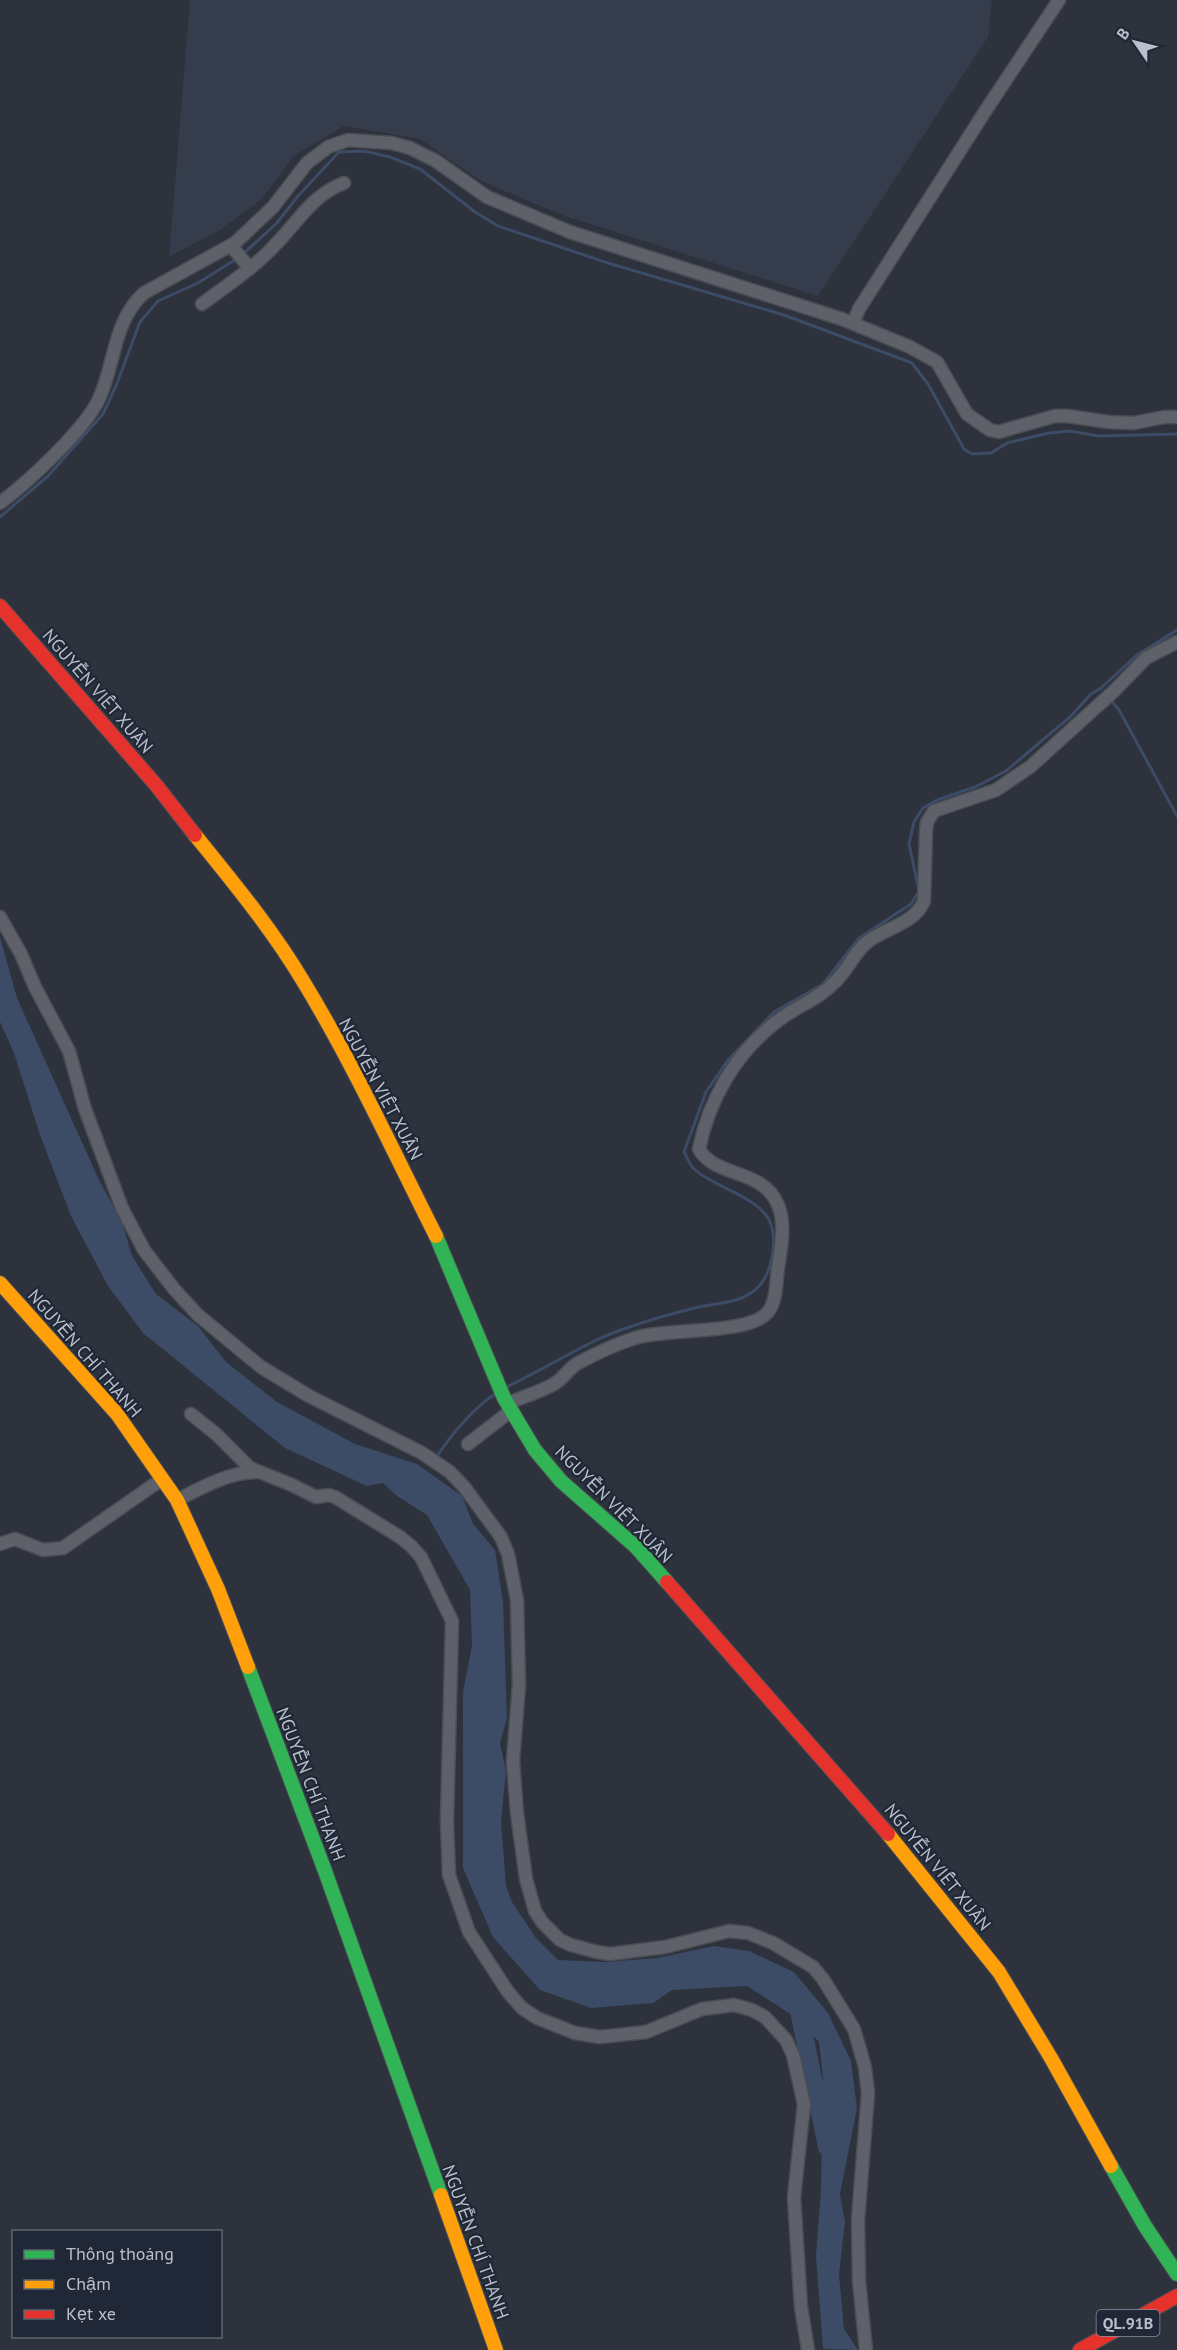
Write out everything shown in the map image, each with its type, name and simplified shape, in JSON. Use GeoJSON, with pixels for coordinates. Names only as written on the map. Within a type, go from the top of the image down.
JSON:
{"type":"FeatureCollection","features":[{"type":"Feature","properties":{"kind":"main road","name":"NGUYỄN VIẾT XUÂN"},"geometry":{"type":"LineString","coordinates":[[0,606],[156,785],[271,930],[304,982],[363,1090],[446,1255],[508,1404],[535,1450],[549,1469],[636,1547],[867,1808],[999,1972],[1052,2058],[1145,2226],[1177,2274]]}},
{"type":"Feature","properties":{"kind":"main road","name":"NGUYỄN CHÍ THANH"},"geometry":{"type":"LineString","coordinates":[[0,1283],[117,1414],[177,1500],[218,1589],[316,1849],[496,2350]]}},
{"type":"Feature","properties":{"kind":"main road","name":"QL.91B"},"geometry":{"type":"LineString","coordinates":[[1080,2350],[1177,2296]]}},
{"type":"Feature","properties":{"kind":"street"},"geometry":{"type":"LineString","coordinates":[[848,321],[859,309],[963,145],[1059,0]]}},
{"type":"Feature","properties":{"kind":"street"},"geometry":{"type":"LineString","coordinates":[[0,503],[20,488],[81,426],[97,404],[107,380],[122,321],[133,304],[144,293],[233,248],[273,207],[297,174],[318,153],[348,140],[382,142],[410,148],[425,155],[487,197],[570,232],[848,321],[910,347],[937,362],[967,414],[990,430],[999,432],[1055,416],[1134,423],[1177,417]]}},
{"type":"Feature","properties":{"kind":"street"},"geometry":{"type":"LineString","coordinates":[[202,304],[246,264],[275,245],[309,204],[330,188],[344,183]]}},
{"type":"Feature","properties":{"kind":"street"},"geometry":{"type":"LineString","coordinates":[[233,248],[246,264]]}},
{"type":"Feature","properties":{"kind":"street"},"geometry":{"type":"LineString","coordinates":[[468,1444],[508,1404],[553,1385],[578,1363],[633,1338],[652,1333],[735,1326],[758,1319],[768,1312],[772,1306],[779,1266],[781,1213],[772,1194],[754,1179],[708,1161],[699,1149],[705,1123],[727,1075],[747,1049],[774,1023],[837,981],[852,958],[869,940],[912,916],[921,908],[924,901],[927,822],[934,811],[981,796],[1011,781],[1030,767],[1114,691],[1146,658],[1177,642]]}},
{"type":"Feature","properties":{"kind":"street"},"geometry":{"type":"LineString","coordinates":[[0,917],[69,1051],[85,1109],[133,1233],[159,1270],[198,1315],[261,1367],[309,1396],[422,1454],[457,1478],[495,1528],[508,1554],[517,1600],[519,1653],[518,1706],[513,1761],[515,1788],[526,1879],[535,1911],[542,1922],[561,1940],[571,1945],[610,1954],[658,1948],[729,1931],[748,1933],[773,1943],[813,1967],[854,2030],[865,2067],[868,2093],[858,2220],[859,2281],[866,2350]]}},
{"type":"Feature","properties":{"kind":"street"},"geometry":{"type":"LineString","coordinates":[[191,1414],[216,1434],[240,1460],[257,1472],[316,1497],[329,1495],[335,1497],[400,1537],[421,1557],[452,1621],[447,1821],[449,1875],[469,1932],[507,1992],[522,2008],[537,2018],[575,2033],[600,2037],[646,2032],[702,2009],[734,2006],[752,2010],[765,2017],[786,2040],[793,2055],[804,2104],[794,2198],[801,2307],[808,2350]]}},
{"type":"Feature","properties":{"kind":"street"},"geometry":{"type":"LineString","coordinates":[[177,1500],[229,1477],[244,1472],[257,1472]]}},
{"type":"Feature","properties":{"kind":"street"},"geometry":{"type":"LineString","coordinates":[[0,1544],[15,1539],[43,1550],[63,1548],[133,1497],[162,1479]]}},
{"type":"Feature","properties":{"kind":"shaded area"},"geometry":{"type":"Polygon","coordinates":[[[190,0],[992,0],[988,37],[818,296],[562,215],[481,181],[420,139],[344,126],[294,156],[262,199],[220,230],[169,257],[190,0]]]}},
{"type":"Feature","properties":{"kind":"shaded area"},"geometry":{"type":"Polygon","coordinates":[[[0,937],[17,998],[99,1180],[122,1222],[132,1256],[156,1294],[198,1326],[226,1362],[277,1402],[355,1444],[417,1464],[462,1496],[473,1524],[495,1550],[503,1602],[507,1718],[500,1743],[506,1771],[501,1821],[506,1886],[512,1902],[536,1938],[558,1960],[607,1962],[657,1958],[714,1946],[749,1951],[794,1972],[828,2013],[851,2061],[857,2108],[840,2194],[845,2222],[839,2274],[844,2329],[858,2350],[823,2349],[816,2256],[821,2189],[823,2079],[819,2042],[795,2017],[747,1986],[672,1990],[653,2003],[591,2008],[540,1990],[493,1937],[463,1868],[463,1692],[472,1645],[470,1590],[427,1515],[397,1496],[383,1483],[367,1486],[285,1448],[143,1333],[108,1286],[71,1216],[40,1135],[14,1053],[0,1022],[0,937]]]}},
{"type":"Feature","properties":{"kind":"waterway"},"geometry":{"type":"LineString","coordinates":[[243,254],[277,223],[298,196],[339,152],[364,151],[390,157],[420,169],[475,212],[498,226],[608,263],[784,315],[912,363],[928,384],[964,449],[972,454],[991,453],[1007,443],[1049,433],[1070,431],[1098,436],[1177,434]]}},
{"type":"Feature","properties":{"kind":"waterway"},"geometry":{"type":"LineString","coordinates":[[0,517],[48,476],[103,414],[140,322],[158,301],[198,283],[238,258]]}},
{"type":"Feature","properties":{"kind":"waterway"},"geometry":{"type":"LineString","coordinates":[[506,1387],[603,1337],[662,1317],[742,1298],[761,1284],[769,1268],[773,1249],[772,1230],[765,1213],[746,1199],[701,1175],[693,1168],[684,1152],[706,1092],[728,1060],[774,1012],[823,984],[859,938],[911,904],[919,891],[909,844],[914,822],[923,808],[937,800],[975,787],[1006,771],[1070,717],[1091,694],[1101,688],[1137,655],[1177,630]]}},
{"type":"Feature","properties":{"kind":"waterway"},"geometry":{"type":"LineString","coordinates":[[1109,698],[1119,710],[1177,816]]}},
{"type":"Feature","properties":{"kind":"waterway"},"geometry":{"type":"LineString","coordinates":[[435,1459],[462,1423],[495,1394]]}},
{"type":"Feature","properties":{"kind":"waterway"},"geometry":{"type":"LineString","coordinates":[[797,2001],[827,2147]]}},
{"type":"Feature","properties":{"kind":"traffic: fast"},"geometry":{"type":"LineString","coordinates":[[436,1236],[504,1398],[535,1450],[561,1481],[636,1547],[667,1582]]}},
{"type":"Feature","properties":{"kind":"traffic: fast"},"geometry":{"type":"LineString","coordinates":[[248,1667],[325,1871],[441,2195]]}},
{"type":"Feature","properties":{"kind":"traffic: fast"},"geometry":{"type":"LineString","coordinates":[[1111,2166],[1145,2226],[1177,2274]]}},
{"type":"Feature","properties":{"kind":"traffic: slow"},"geometry":{"type":"LineString","coordinates":[[195,835],[265,924],[303,981],[356,1075],[436,1236]]}},
{"type":"Feature","properties":{"kind":"traffic: slow"},"geometry":{"type":"LineString","coordinates":[[0,1283],[117,1414],[177,1500],[218,1589],[248,1667]]}},
{"type":"Feature","properties":{"kind":"traffic: slow"},"geometry":{"type":"LineString","coordinates":[[888,1834],[999,1972],[1051,2058],[1111,2166]]}},
{"type":"Feature","properties":{"kind":"traffic: slow"},"geometry":{"type":"LineString","coordinates":[[441,2195],[496,2350]]}},
{"type":"Feature","properties":{"kind":"traffic: jam"},"geometry":{"type":"LineString","coordinates":[[0,606],[156,785],[195,835]]}},
{"type":"Feature","properties":{"kind":"traffic: jam"},"geometry":{"type":"LineString","coordinates":[[667,1582],[888,1834]]}},
{"type":"Feature","properties":{"kind":"traffic: jam"},"geometry":{"type":"LineString","coordinates":[[1080,2350],[1177,2296]]}}]}
